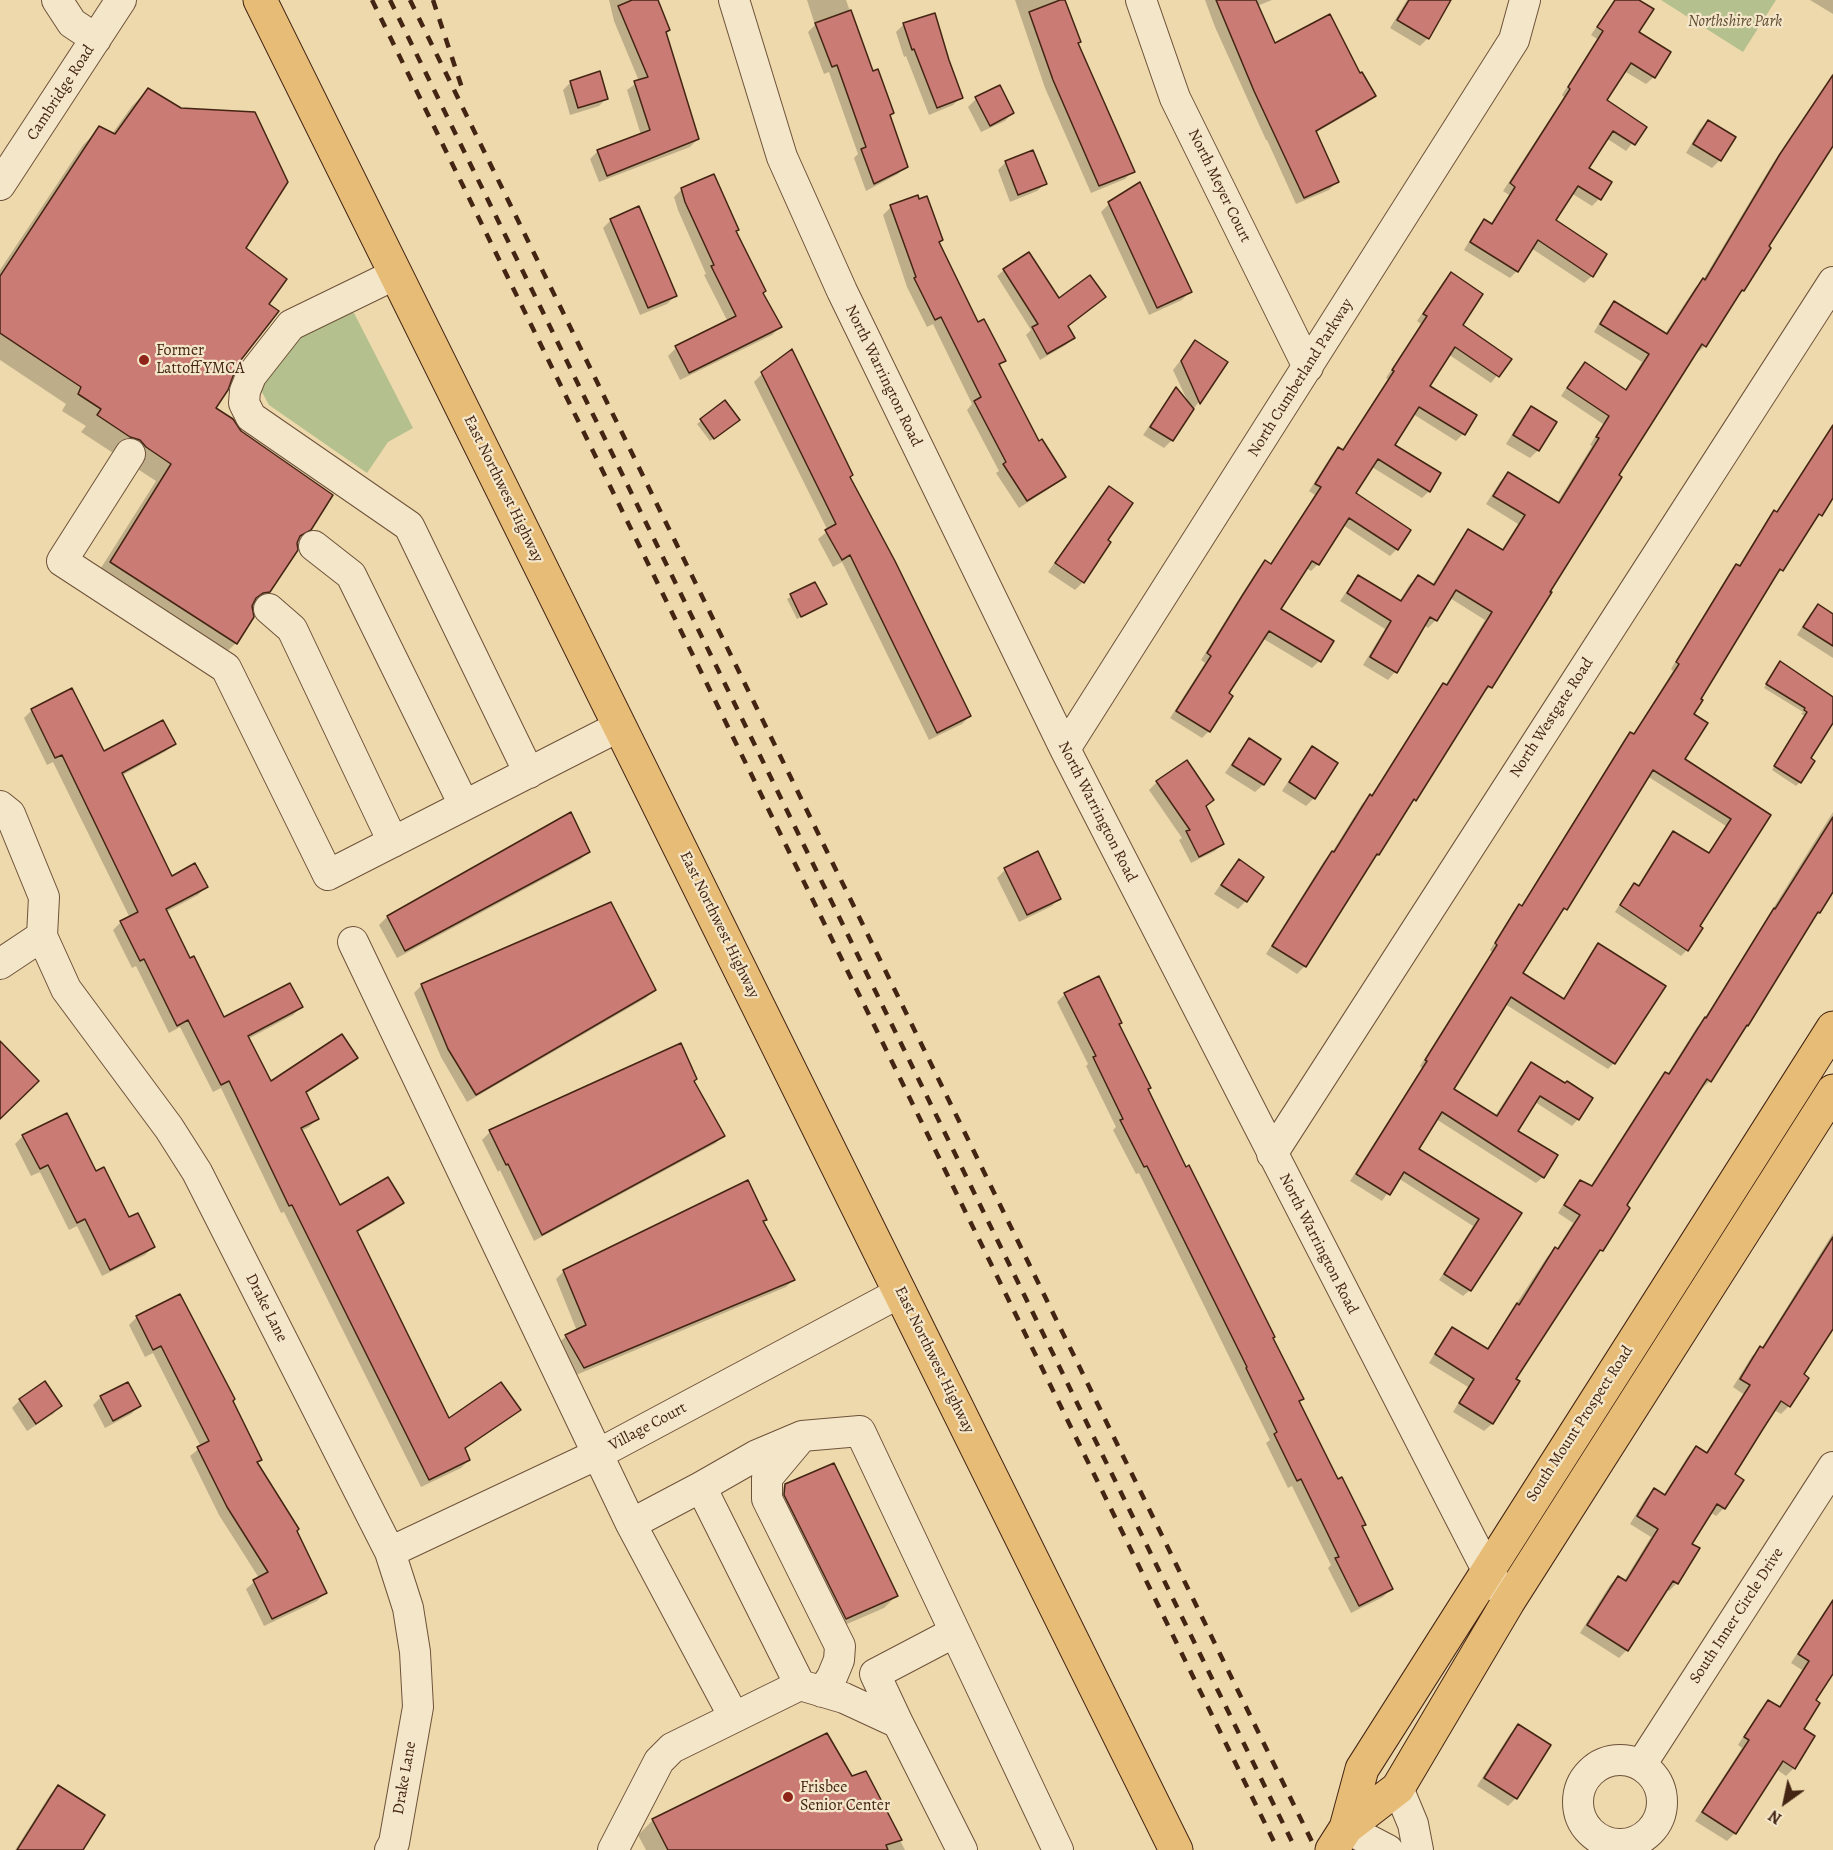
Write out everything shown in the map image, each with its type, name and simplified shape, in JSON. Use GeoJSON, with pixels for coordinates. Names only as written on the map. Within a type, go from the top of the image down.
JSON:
{"type":"FeatureCollection","features":[{"type":"Feature","properties":{"kind":"main road","name":"East Northwest Highway"},"geometry":{"type":"LineString","coordinates":[[260,0],[1176,1850]]}},
{"type":"Feature","properties":{"kind":"main road","name":"South Mount Prospect Road"},"geometry":{"type":"LineString","coordinates":[[1339,1839],[1362,1769],[1833,1028]]}},
{"type":"Feature","properties":{"kind":"main road","name":"South Mount Prospect Road"},"geometry":{"type":"LineString","coordinates":[[1339,1839],[1398,1788],[1508,1602],[1833,1091]]}},
{"type":"Feature","properties":{"kind":"street"},"geometry":{"type":"LineString","coordinates":[[57,0],[72,22],[96,39]]}},
{"type":"Feature","properties":{"kind":"street","name":"Cambridge Road"},"geometry":{"type":"LineString","coordinates":[[0,185],[122,0]]}},
{"type":"Feature","properties":{"kind":"street","name":"North Warrington Road"},"geometry":{"type":"LineString","coordinates":[[734,0],[782,157],[842,291],[1065,749],[1487,1570],[1508,1602]]}},
{"type":"Feature","properties":{"kind":"street","name":"North Meyer Court"},"geometry":{"type":"LineString","coordinates":[[1140,0],[1175,98],[1308,367]]}},
{"type":"Feature","properties":{"kind":"street","name":"North Cumberland Parkway"},"geometry":{"type":"LineString","coordinates":[[1065,749],[1514,40],[1525,0]]}},
{"type":"Feature","properties":{"kind":"street"},"geometry":{"type":"LineString","coordinates":[[396,274],[291,325],[251,376],[245,391],[244,404],[250,417],[409,526],[528,773]]}},
{"type":"Feature","properties":{"kind":"street","name":"North Westgate Road"},"geometry":{"type":"LineString","coordinates":[[1272,1154],[1833,282]]}},
{"type":"Feature","properties":{"kind":"street"},"geometry":{"type":"LineString","coordinates":[[130,454],[62,561],[226,668],[328,875],[620,726]]}},
{"type":"Feature","properties":{"kind":"street"},"geometry":{"type":"LineString","coordinates":[[314,546],[351,575],[465,805]]}},
{"type":"Feature","properties":{"kind":"street"},"geometry":{"type":"LineString","coordinates":[[268,609],[292,629],[393,842]]}},
{"type":"Feature","properties":{"kind":"street","name":"Drake Lane"},"geometry":{"type":"LineString","coordinates":[[0,806],[10,814],[44,897],[42,936],[66,990],[169,1128],[197,1172],[390,1552],[408,1608],[415,1652],[418,1707],[394,1843],[390,1850]]}},
{"type":"Feature","properties":{"kind":"street"},"geometry":{"type":"LineString","coordinates":[[0,964],[42,936]]}},
{"type":"Feature","properties":{"kind":"street"},"geometry":{"type":"LineString","coordinates":[[353,942],[632,1524],[734,1717]]}},
{"type":"Feature","properties":{"kind":"street","name":"Village Court"},"geometry":{"type":"LineString","coordinates":[[390,1552],[598,1454],[901,1292]]}},
{"type":"Feature","properties":{"kind":"street"},"geometry":{"type":"LineString","coordinates":[[632,1524],[757,1455],[802,1436],[860,1431],[1058,1850]]}},
{"type":"Feature","properties":{"kind":"street"},"geometry":{"type":"LineString","coordinates":[[613,1850],[659,1761],[672,1748],[734,1717],[811,1688],[832,1677],[839,1660],[840,1646],[767,1499],[767,1478],[802,1436]]}},
{"type":"Feature","properties":{"kind":"street","name":"South Inner Circle Drive"},"geometry":{"type":"LineString","coordinates":[[1641,1765],[1833,1467]]}},
{"type":"Feature","properties":{"kind":"street"},"geometry":{"type":"LineString","coordinates":[[701,1487],[811,1688],[844,1698],[898,1723]]}},
{"type":"Feature","properties":{"kind":"street"},"geometry":{"type":"LineString","coordinates":[[955,1632],[875,1674],[962,1850]]}},
{"type":"Feature","properties":{"kind":"street"},"geometry":{"type":"LineString","coordinates":[[1398,1788],[1415,1831],[1418,1850]]}},
{"type":"Feature","properties":{"kind":"street"},"geometry":{"type":"LineString","coordinates":[[1339,1839],[1388,1850]]}},
{"type":"Feature","properties":{"kind":"green space","name":"Northshire Park"},"geometry":{"type":"Polygon","coordinates":[[[1661,0],[1776,0],[1743,52],[1661,0]]]}},
{"type":"Feature","properties":{"kind":"green space"},"geometry":{"type":"Polygon","coordinates":[[[335,308],[354,313],[413,428],[388,442],[367,473],[269,405],[257,383],[295,328],[335,308]]]}},
{"type":"Feature","properties":{"kind":"building"},"geometry":{"type":"Polygon","coordinates":[[[632,0],[658,0],[670,30],[666,32],[699,139],[607,176],[597,150],[650,130],[634,81],[648,77],[618,6],[632,0]]]}},
{"type":"Feature","properties":{"kind":"building"},"geometry":{"type":"Polygon","coordinates":[[[1065,0],[1081,42],[1078,43],[1135,172],[1099,186],[1053,80],[1029,12],[1065,0]]]}},
{"type":"Feature","properties":{"kind":"building"},"geometry":{"type":"Polygon","coordinates":[[[1216,0],[1256,0],[1275,43],[1330,14],[1360,73],[1362,72],[1376,96],[1316,131],[1339,182],[1304,198],[1254,91],[1216,0]]]}},
{"type":"Feature","properties":{"kind":"building"},"geometry":{"type":"Polygon","coordinates":[[[1409,0],[1451,0],[1429,39],[1397,20],[1409,0]]]}},
{"type":"Feature","properties":{"kind":"building"},"geometry":{"type":"Polygon","coordinates":[[[1615,0],[1639,0],[1654,9],[1639,32],[1671,52],[1655,78],[1631,63],[1607,100],[1647,127],[1635,145],[1613,131],[1589,168],[1612,182],[1601,200],[1578,186],[1556,220],[1607,254],[1593,277],[1538,240],[1518,272],[1470,242],[1484,219],[1492,224],[1515,187],[1510,183],[1570,89],[1568,87],[1603,31],[1597,27],[1615,0]]]}},
{"type":"Feature","properties":{"kind":"building"},"geometry":{"type":"Polygon","coordinates":[[[851,10],[873,71],[878,69],[894,113],[890,115],[908,167],[874,184],[861,149],[866,147],[837,65],[832,67],[815,23],[851,10]]]}},
{"type":"Feature","properties":{"kind":"building"},"geometry":{"type":"Polygon","coordinates":[[[935,13],[963,98],[937,108],[903,23],[935,13]]]}},
{"type":"Feature","properties":{"kind":"building"},"geometry":{"type":"Polygon","coordinates":[[[600,71],[608,99],[578,108],[570,81],[600,71]]]}},
{"type":"Feature","properties":{"kind":"building"},"geometry":{"type":"Polygon","coordinates":[[[1833,75],[1833,146],[1769,246],[1771,248],[1744,291],[1742,290],[1706,347],[1702,344],[1619,475],[1622,477],[1492,688],[1488,686],[1416,801],[1414,799],[1379,855],[1377,854],[1306,967],[1272,946],[1370,794],[1372,796],[1443,683],[1447,685],[1492,612],[1456,590],[1437,621],[1430,617],[1397,673],[1370,657],[1391,621],[1347,593],[1358,575],[1401,601],[1418,575],[1434,585],[1468,529],[1503,550],[1525,515],[1493,496],[1508,472],[1559,503],[1599,438],[1596,437],[1609,416],[1567,388],[1585,362],[1626,390],[1649,354],[1600,324],[1614,301],[1667,334],[1703,278],[1705,280],[1780,154],[1833,75]]]}},
{"type":"Feature","properties":{"kind":"building"},"geometry":{"type":"Polygon","coordinates":[[[1000,85],[1014,113],[990,126],[975,97],[1000,85]]]}},
{"type":"Feature","properties":{"kind":"building","name":"Former Lattoff YMCA"},"geometry":{"type":"Polygon","coordinates":[[[148,88],[181,108],[255,112],[288,182],[246,248],[287,279],[269,304],[279,311],[237,365],[228,390],[216,408],[233,419],[241,431],[333,495],[311,530],[300,536],[297,543],[298,550],[270,592],[263,593],[256,598],[252,606],[254,617],[237,644],[110,562],[171,464],[146,447],[140,440],[130,437],[97,415],[101,409],[78,394],[81,387],[0,333],[0,276],[99,126],[115,134],[148,88]]]}},
{"type":"Feature","properties":{"kind":"building"},"geometry":{"type":"Polygon","coordinates":[[[1708,120],[1736,137],[1721,161],[1693,144],[1708,120]]]}},
{"type":"Feature","properties":{"kind":"building"},"geometry":{"type":"Polygon","coordinates":[[[1033,150],[1047,184],[1018,195],[1005,161],[1033,150]]]}},
{"type":"Feature","properties":{"kind":"building"},"geometry":{"type":"Polygon","coordinates":[[[714,174],[739,230],[736,231],[766,291],[763,293],[782,327],[689,373],[675,346],[736,316],[711,266],[714,265],[685,202],[681,188],[714,174]]]}},
{"type":"Feature","properties":{"kind":"building"},"geometry":{"type":"Polygon","coordinates":[[[1140,182],[1192,292],[1157,308],[1108,202],[1140,182]]]}},
{"type":"Feature","properties":{"kind":"building"},"geometry":{"type":"Polygon","coordinates":[[[918,195],[919,199],[927,196],[943,240],[939,242],[978,322],[984,319],[1006,361],[999,364],[1039,441],[1042,439],[1066,477],[1027,501],[1003,464],[1006,462],[974,401],[981,397],[941,317],[935,320],[914,278],[916,277],[890,205],[918,195]]]}},
{"type":"Feature","properties":{"kind":"building"},"geometry":{"type":"Polygon","coordinates":[[[639,206],[677,296],[648,308],[610,219],[639,206]]]}},
{"type":"Feature","properties":{"kind":"building"},"geometry":{"type":"Polygon","coordinates":[[[1029,252],[1059,298],[1090,275],[1106,297],[1068,326],[1075,338],[1047,354],[1032,327],[1038,324],[1003,269],[1029,252]]]}},
{"type":"Feature","properties":{"kind":"building"},"geometry":{"type":"Polygon","coordinates":[[[1451,272],[1483,294],[1463,325],[1512,359],[1499,377],[1455,347],[1430,386],[1477,415],[1465,435],[1419,407],[1395,445],[1441,473],[1430,492],[1378,459],[1356,493],[1411,530],[1398,550],[1349,518],[1319,565],[1312,561],[1281,609],[1334,641],[1321,662],[1269,631],[1229,693],[1233,696],[1210,732],[1176,711],[1211,656],[1207,653],[1242,596],[1265,560],[1271,564],[1321,487],[1315,484],[1338,447],[1343,450],[1394,371],[1392,370],[1427,316],[1423,314],[1451,272]]]}},
{"type":"Feature","properties":{"kind":"building"},"geometry":{"type":"Polygon","coordinates":[[[1195,340],[1228,362],[1200,404],[1181,361],[1195,340]]]}},
{"type":"Feature","properties":{"kind":"building"},"geometry":{"type":"Polygon","coordinates":[[[792,349],[853,475],[850,477],[895,561],[971,716],[937,733],[850,555],[842,560],[825,530],[836,524],[761,372],[792,349]]]}},
{"type":"Feature","properties":{"kind":"building"},"geometry":{"type":"Polygon","coordinates":[[[1176,387],[1194,409],[1173,441],[1150,427],[1176,387]]]}},
{"type":"Feature","properties":{"kind":"building"},"geometry":{"type":"Polygon","coordinates":[[[725,400],[740,420],[714,439],[700,419],[725,400]]]}},
{"type":"Feature","properties":{"kind":"building"},"geometry":{"type":"Polygon","coordinates":[[[1531,406],[1557,422],[1539,451],[1513,435],[1531,406]]]}},
{"type":"Feature","properties":{"kind":"building"},"geometry":{"type":"Polygon","coordinates":[[[1833,425],[1833,498],[1822,516],[1819,514],[1783,571],[1780,569],[1701,699],[1703,700],[1694,714],[1708,723],[1685,759],[1771,815],[1700,926],[1703,928],[1688,951],[1620,905],[1634,883],[1639,886],[1673,831],[1709,853],[1731,819],[1653,770],[1567,910],[1564,908],[1523,973],[1564,999],[1598,943],[1666,986],[1615,1064],[1511,997],[1454,1089],[1497,1116],[1531,1062],[1593,1098],[1579,1120],[1540,1096],[1518,1131],[1558,1155],[1544,1178],[1442,1112],[1419,1149],[1522,1213],[1471,1291],[1444,1274],[1479,1219],[1404,1172],[1390,1195],[1356,1174],[1427,1061],[1425,1060],[1497,945],[1495,943],[1519,904],[1522,906],[1630,732],[1634,734],[1679,664],[1676,662],[1736,564],[1740,566],[1774,510],[1777,512],[1833,425]]]}},
{"type":"Feature","properties":{"kind":"building"},"geometry":{"type":"Polygon","coordinates":[[[1109,486],[1133,503],[1108,540],[1111,542],[1084,583],[1055,563],[1109,486]]]}},
{"type":"Feature","properties":{"kind":"building"},"geometry":{"type":"Polygon","coordinates":[[[815,582],[827,604],[801,617],[790,594],[815,582]]]}},
{"type":"Feature","properties":{"kind":"building"},"geometry":{"type":"Polygon","coordinates":[[[1818,604],[1833,614],[1833,646],[1803,627],[1818,604]]]}},
{"type":"Feature","properties":{"kind":"building"},"geometry":{"type":"Polygon","coordinates":[[[1780,661],[1833,697],[1833,723],[1811,758],[1815,761],[1801,783],[1774,766],[1807,712],[1805,708],[1766,684],[1780,661]]]}},
{"type":"Feature","properties":{"kind":"building"},"geometry":{"type":"Polygon","coordinates":[[[72,688],[104,751],[163,720],[176,744],[122,773],[172,876],[195,863],[208,887],[166,909],[190,958],[194,956],[224,1017],[290,983],[303,1007],[248,1036],[271,1081],[342,1034],[358,1058],[306,1092],[319,1119],[301,1128],[340,1205],[388,1177],[404,1203],[357,1231],[449,1418],[501,1382],[521,1410],[465,1448],[470,1460],[429,1480],[292,1205],[289,1206],[229,1081],[221,1085],[188,1020],[177,1026],[144,959],[140,961],[120,921],[138,912],[62,755],[55,758],[31,709],[72,688]]]}},
{"type":"Feature","properties":{"kind":"building"},"geometry":{"type":"Polygon","coordinates":[[[1249,738],[1281,759],[1264,785],[1232,765],[1249,738]]]}},
{"type":"Feature","properties":{"kind":"building"},"geometry":{"type":"Polygon","coordinates":[[[1312,746],[1338,763],[1315,799],[1289,782],[1312,746]]]}},
{"type":"Feature","properties":{"kind":"building"},"geometry":{"type":"Polygon","coordinates":[[[1187,760],[1214,800],[1206,806],[1224,844],[1199,857],[1186,831],[1190,830],[1156,781],[1187,760]]]}},
{"type":"Feature","properties":{"kind":"building"},"geometry":{"type":"Polygon","coordinates":[[[571,812],[590,852],[405,951],[387,916],[571,812]]]}},
{"type":"Feature","properties":{"kind":"building"},"geometry":{"type":"Polygon","coordinates":[[[1833,817],[1833,892],[1820,913],[1818,912],[1711,1082],[1707,1079],[1627,1205],[1630,1208],[1603,1251],[1600,1250],[1516,1379],[1520,1381],[1493,1424],[1459,1403],[1474,1379],[1435,1354],[1452,1327],[1488,1349],[1555,1247],[1558,1249],[1580,1215],[1564,1205],[1580,1180],[1592,1186],[1665,1072],[1669,1074],[1706,1018],[1833,817]]]}},
{"type":"Feature","properties":{"kind":"building"},"geometry":{"type":"Polygon","coordinates":[[[1038,851],[1061,899],[1027,915],[1004,868],[1038,851]]]}},
{"type":"Feature","properties":{"kind":"building"},"geometry":{"type":"Polygon","coordinates":[[[1239,859],[1264,877],[1247,902],[1221,885],[1239,859]]]}},
{"type":"Feature","properties":{"kind":"building"},"geometry":{"type":"Polygon","coordinates":[[[611,902],[656,990],[476,1095],[448,1049],[421,984],[611,902]]]}},
{"type":"Feature","properties":{"kind":"building"},"geometry":{"type":"Polygon","coordinates":[[[1099,976],[1122,1023],[1119,1024],[1151,1088],[1148,1089],[1186,1167],[1189,1165],[1275,1337],[1273,1338],[1304,1399],[1299,1401],[1338,1479],[1342,1477],[1366,1525],[1362,1526],[1393,1589],[1359,1606],[1335,1558],[1339,1557],[1301,1479],[1297,1481],[1274,1434],[1277,1432],[1247,1367],[1147,1166],[1144,1167],[1120,1120],[1123,1119],[1093,1057],[1096,1056],[1064,993],[1099,976]]]}},
{"type":"Feature","properties":{"kind":"building"},"geometry":{"type":"Polygon","coordinates":[[[0,1041],[39,1081],[0,1119],[0,1041]]]}},
{"type":"Feature","properties":{"kind":"building"},"geometry":{"type":"Polygon","coordinates":[[[681,1043],[697,1079],[694,1081],[725,1136],[542,1235],[489,1130],[681,1043]]]}},
{"type":"Feature","properties":{"kind":"building"},"geometry":{"type":"Polygon","coordinates":[[[67,1113],[96,1171],[104,1167],[129,1217],[138,1213],[155,1247],[110,1270],[85,1219],[77,1223],[48,1165],[40,1169],[22,1135],[67,1113]]]}},
{"type":"Feature","properties":{"kind":"building"},"geometry":{"type":"Polygon","coordinates":[[[748,1180],[767,1220],[763,1221],[795,1280],[584,1368],[565,1335],[586,1325],[563,1270],[748,1180]]]}},
{"type":"Feature","properties":{"kind":"building"},"geometry":{"type":"Polygon","coordinates":[[[1833,1237],[1833,1329],[1804,1374],[1809,1378],[1790,1407],[1781,1401],[1735,1474],[1744,1480],[1725,1509],[1717,1504],[1692,1544],[1700,1548],[1678,1584],[1673,1581],[1628,1651],[1587,1625],[1618,1576],[1626,1581],[1658,1529],[1637,1516],[1654,1488],[1665,1495],[1696,1446],[1707,1453],[1750,1385],[1740,1379],[1760,1346],[1763,1348],[1833,1237]]]}},
{"type":"Feature","properties":{"kind":"building"},"geometry":{"type":"Polygon","coordinates":[[[180,1294],[235,1399],[233,1401],[262,1460],[257,1462],[299,1529],[297,1531],[327,1593],[272,1619],[253,1580],[268,1572],[227,1507],[197,1447],[209,1441],[161,1346],[153,1350],[136,1316],[180,1294]]]}},
{"type":"Feature","properties":{"kind":"building"},"geometry":{"type":"Polygon","coordinates":[[[45,1381],[62,1406],[36,1424],[19,1399],[45,1381]]]}},
{"type":"Feature","properties":{"kind":"building"},"geometry":{"type":"Polygon","coordinates":[[[128,1382],[141,1406],[113,1421],[100,1396],[128,1382]]]}},
{"type":"Feature","properties":{"kind":"building"},"geometry":{"type":"Polygon","coordinates":[[[834,1463],[898,1596],[846,1619],[784,1495],[785,1484],[834,1463]]]}},
{"type":"Feature","properties":{"kind":"building"},"geometry":{"type":"Polygon","coordinates":[[[1833,1600],[1833,1674],[1816,1700],[1820,1703],[1804,1729],[1815,1736],[1795,1769],[1783,1761],[1736,1834],[1702,1812],[1749,1740],[1744,1737],[1768,1700],[1780,1707],[1809,1661],[1798,1654],[1833,1600]]]}},
{"type":"Feature","properties":{"kind":"building"},"geometry":{"type":"Polygon","coordinates":[[[1518,1724],[1551,1745],[1517,1799],[1484,1778],[1518,1724]]]}},
{"type":"Feature","properties":{"kind":"building","name":"Frisbee Senior Center"},"geometry":{"type":"Polygon","coordinates":[[[827,1733],[852,1776],[866,1771],[902,1840],[886,1845],[888,1850],[668,1850],[652,1819],[827,1733]]]}},
{"type":"Feature","properties":{"kind":"building"},"geometry":{"type":"Polygon","coordinates":[[[58,1785],[105,1815],[83,1850],[17,1850],[58,1785]]]}},
{"type":"Feature","properties":{"kind":"railway"},"geometry":{"type":"LineString","coordinates":[[372,0],[1278,1850]]}},
{"type":"Feature","properties":{"kind":"railway"},"geometry":{"type":"LineString","coordinates":[[390,0],[1296,1850]]}},
{"type":"Feature","properties":{"kind":"railway"},"geometry":{"type":"LineString","coordinates":[[410,0],[1316,1850]]}},
{"type":"Feature","properties":{"kind":"railway"},"geometry":{"type":"LineString","coordinates":[[433,0],[464,94]]}},
{"type":"Feature","properties":{"kind":"place","name":"Former Lattoff YMCA"},"geometry":{"type":"Point","coordinates":[144,360]}},
{"type":"Feature","properties":{"kind":"place","name":"Frisbee Senior Center"},"geometry":{"type":"Point","coordinates":[788,1797]}}]}
